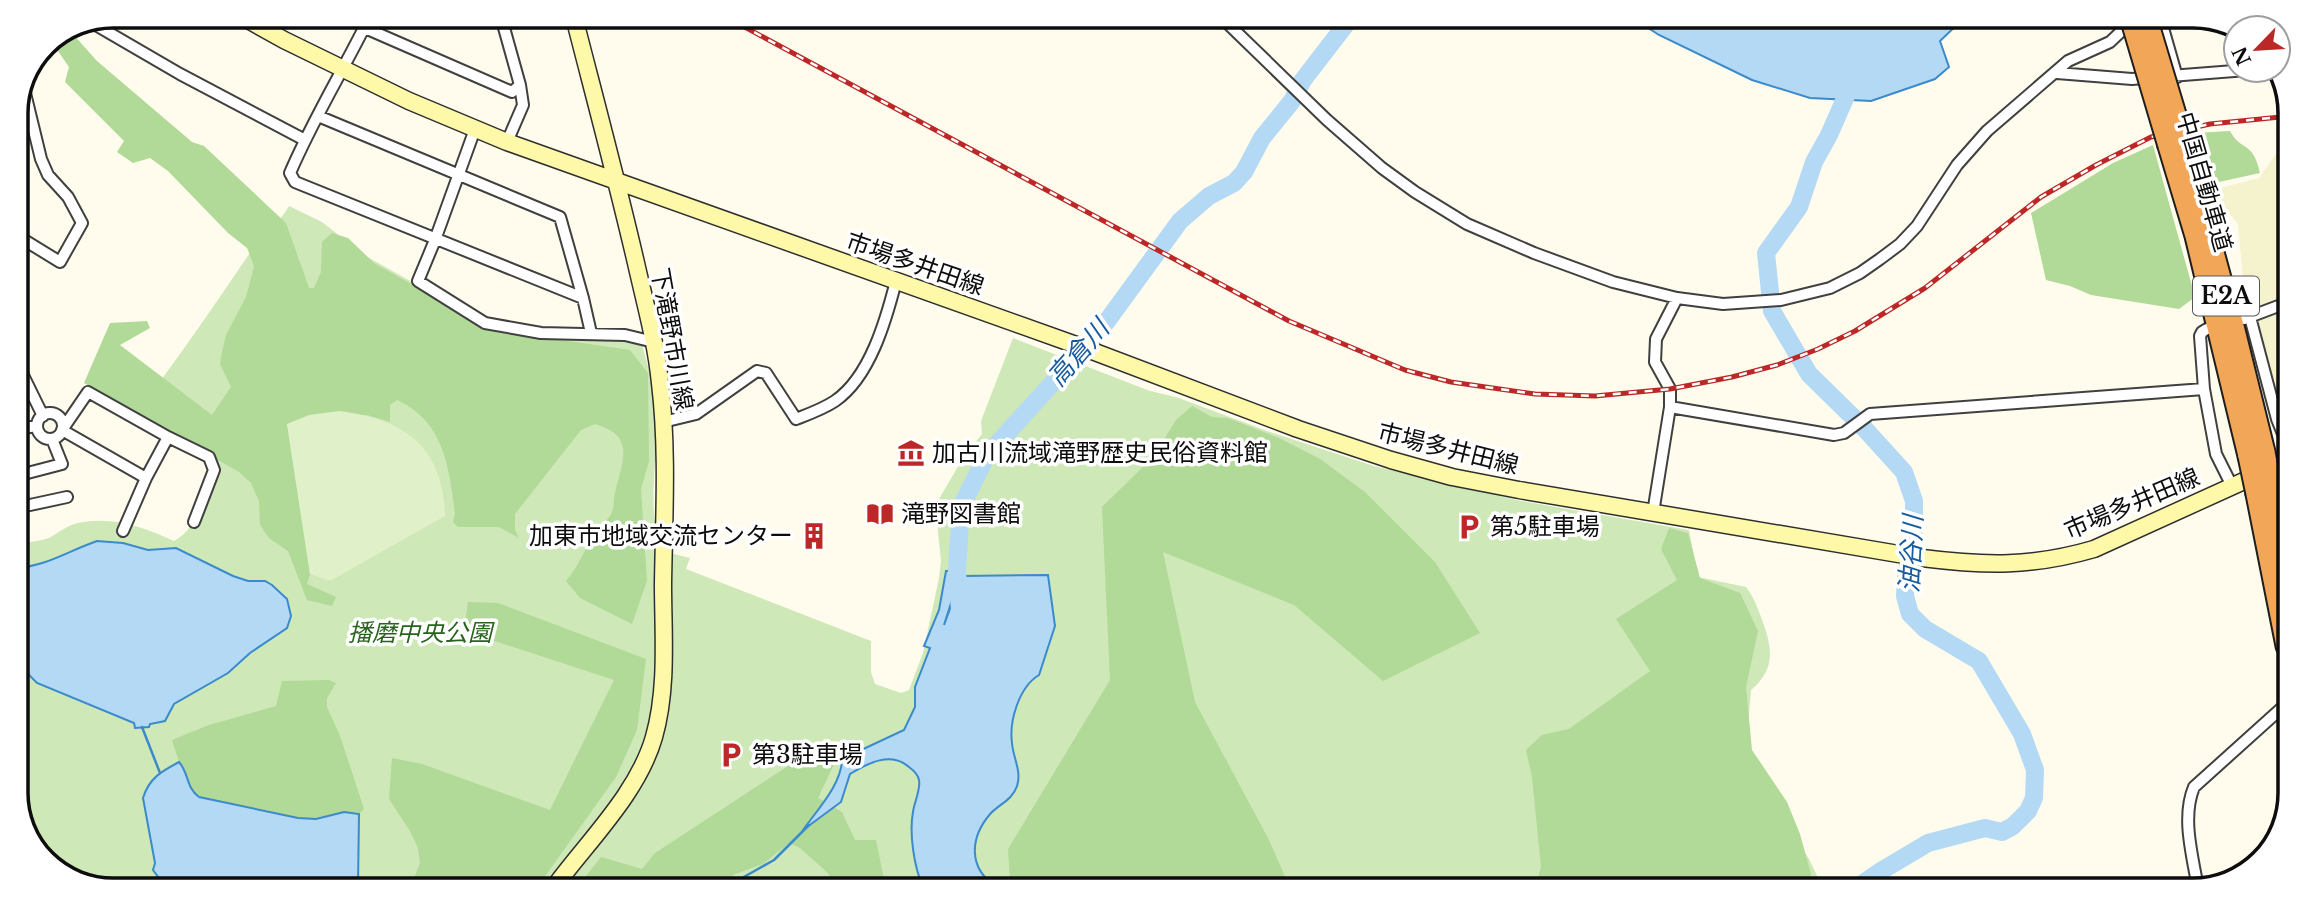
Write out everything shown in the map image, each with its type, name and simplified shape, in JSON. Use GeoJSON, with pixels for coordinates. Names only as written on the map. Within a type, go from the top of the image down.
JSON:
{"type":"FeatureCollection","features":[{"type":"Feature","properties":{"kind":"highway","name":"中国自動車道"},"geometry":{"type":"LineString","coordinates":[[2135,28],[2176,144]]}},
{"type":"Feature","properties":{"kind":"highway","name":"中国自動車道"},"geometry":{"type":"LineString","coordinates":[[2150,28],[2195,236],[2256,454],[2278,590]]}},
{"type":"Feature","properties":{"kind":"highway","name":"中国自動車道"},"geometry":{"type":"LineString","coordinates":[[2264,492],[2278,535]]}},
{"type":"Feature","properties":{"kind":"main road"},"geometry":{"type":"LineString","coordinates":[[264,28],[409,101],[507,142],[617,182]]}},
{"type":"Feature","properties":{"kind":"main road","name":"下滝野市川線"},"geometry":{"type":"LineString","coordinates":[[561,878],[628,790],[654,737],[664,647],[663,422],[654,342],[617,182],[577,28]]}},
{"type":"Feature","properties":{"kind":"main road","name":"市場多井田線"},"geometry":{"type":"LineString","coordinates":[[617,182],[1079,346],[1298,429],[1391,460],[1452,477],[1653,513],[1922,558],[1962,563],[2031,563],[2063,558],[2123,537],[2278,465]]}},
{"type":"Feature","properties":{"kind":"street"},"geometry":{"type":"LineString","coordinates":[[520,85],[512,92],[365,28],[290,173],[295,182],[583,298]]}},
{"type":"Feature","properties":{"kind":"street"},"geometry":{"type":"LineString","coordinates":[[504,28],[523,105],[507,142]]}},
{"type":"Feature","properties":{"kind":"street"},"geometry":{"type":"LineString","coordinates":[[1232,28],[1327,120],[1382,168],[1467,224],[1534,253],[1613,282],[1677,298],[1723,304],[1781,300],[1830,288],[1860,273],[1900,244],[1917,226],[1957,165],[1987,131],[2068,61],[2110,42],[2125,28]]}},
{"type":"Feature","properties":{"kind":"street"},"geometry":{"type":"LineString","coordinates":[[2163,28],[2177,77]]}},
{"type":"Feature","properties":{"kind":"street"},"geometry":{"type":"LineString","coordinates":[[103,29],[180,74],[305,140]]}},
{"type":"Feature","properties":{"kind":"street"},"geometry":{"type":"LineString","coordinates":[[2057,73],[2132,79],[2222,72]]}},
{"type":"Feature","properties":{"kind":"street"},"geometry":{"type":"LineString","coordinates":[[28,242],[60,262],[82,223],[68,197],[48,175],[41,159],[29,108]]}},
{"type":"Feature","properties":{"kind":"street"},"geometry":{"type":"LineString","coordinates":[[318,116],[560,217],[591,333]]}},
{"type":"Feature","properties":{"kind":"street"},"geometry":{"type":"LineString","coordinates":[[475,128],[418,281],[485,323],[541,333],[625,335],[654,342]]}},
{"type":"Feature","properties":{"kind":"street"},"geometry":{"type":"LineString","coordinates":[[663,422],[696,414],[757,371],[766,373],[796,419],[838,399],[859,374],[873,351],[888,313],[896,281]]}},
{"type":"Feature","properties":{"kind":"street"},"geometry":{"type":"LineString","coordinates":[[1653,513],[1670,407],[1670,389],[1655,362],[1656,339],[1677,298]]}},
{"type":"Feature","properties":{"kind":"street"},"geometry":{"type":"LineString","coordinates":[[2278,306],[2246,318],[2278,421]]}},
{"type":"Feature","properties":{"kind":"street"},"geometry":{"type":"LineString","coordinates":[[2207,329],[2200,336],[2204,389],[2216,454],[2232,486]]}},
{"type":"Feature","properties":{"kind":"street"},"geometry":{"type":"LineString","coordinates":[[1670,407],[1834,435],[1844,433],[1870,414],[2204,389]]}},
{"type":"Feature","properties":{"kind":"street"},"geometry":{"type":"LineString","coordinates":[[28,391],[40,421],[41,436],[52,439],[59,436],[88,392],[209,457],[214,470],[194,522]]}},
{"type":"Feature","properties":{"kind":"street"},"geometry":{"type":"LineString","coordinates":[[28,425],[52,414],[61,420],[62,430]]}},
{"type":"Feature","properties":{"kind":"street"},"geometry":{"type":"LineString","coordinates":[[62,430],[146,478]]}},
{"type":"Feature","properties":{"kind":"street"},"geometry":{"type":"LineString","coordinates":[[123,531],[146,478],[168,437]]}},
{"type":"Feature","properties":{"kind":"street"},"geometry":{"type":"LineString","coordinates":[[28,473],[62,464],[52,439]]}},
{"type":"Feature","properties":{"kind":"street"},"geometry":{"type":"LineString","coordinates":[[28,505],[67,497]]}},
{"type":"Feature","properties":{"kind":"street"},"geometry":{"type":"LineString","coordinates":[[2196,878],[2187,814],[2188,800],[2194,788],[2278,711]]}},
{"type":"Feature","properties":{"kind":"green space"},"geometry":{"type":"Polygon","coordinates":[[[75,37],[97,61],[192,142],[204,146],[286,223],[309,288],[314,288],[321,272],[322,242],[332,233],[348,238],[374,263],[493,330],[630,350],[648,373],[649,461],[641,489],[647,581],[632,624],[580,598],[566,581],[613,509],[623,451],[617,435],[608,429],[595,424],[581,430],[515,514],[515,530],[519,538],[499,527],[458,527],[453,522],[453,497],[442,448],[425,421],[413,409],[397,400],[390,405],[390,422],[367,415],[287,424],[310,574],[307,584],[336,597],[332,606],[307,600],[288,551],[269,538],[264,531],[260,524],[259,501],[251,483],[239,472],[84,383],[110,323],[147,321],[150,328],[120,345],[212,415],[231,387],[220,364],[221,357],[226,335],[246,297],[254,267],[247,248],[228,233],[168,171],[150,158],[133,163],[117,152],[124,141],[65,82],[69,67],[57,50],[75,37]]]}},
{"type":"Feature","properties":{"kind":"green space"},"geometry":{"type":"Polygon","coordinates":[[[2230,131],[2238,142],[2254,155],[2260,173],[2210,184],[2196,133],[2230,131]]]}},
{"type":"Feature","properties":{"kind":"green space"},"geometry":{"type":"Polygon","coordinates":[[[2153,145],[2195,297],[2179,309],[2091,295],[2046,280],[2031,213],[2113,163],[2153,145]]]}},
{"type":"Feature","properties":{"kind":"green space"},"geometry":{"type":"Polygon","coordinates":[[[2278,151],[2278,402],[2255,310],[2246,311],[2238,224],[2223,205],[2220,188],[2259,178],[2278,151]]]}},
{"type":"Feature","properties":{"kind":"green space","name":"播磨中央公園"},"geometry":{"type":"Polygon","coordinates":[[[289,206],[322,222],[364,255],[485,323],[591,333],[642,344],[656,404],[653,499],[662,551],[690,558],[686,569],[871,641],[871,672],[875,684],[901,693],[909,690],[923,653],[939,578],[941,561],[936,512],[939,499],[963,458],[982,434],[981,421],[1013,338],[1150,391],[1176,397],[1270,432],[1374,466],[1521,501],[1689,530],[1698,577],[1746,587],[1765,628],[1770,656],[1765,673],[1751,690],[1748,727],[1751,767],[1818,878],[113,878],[75,869],[57,857],[39,835],[28,799],[28,542],[49,538],[71,525],[91,521],[127,524],[174,541],[189,528],[200,510],[214,471],[209,457],[133,417],[254,247],[289,206]]]}},
{"type":"Feature","properties":{"kind":"green space"},"geometry":{"type":"Polygon","coordinates":[[[1192,406],[1212,417],[1228,418],[1279,438],[1320,459],[1365,492],[1435,562],[1480,633],[1383,681],[1294,605],[1163,552],[1195,702],[1269,840],[1286,878],[1010,878],[1008,849],[1110,680],[1102,507],[1153,457],[1176,420],[1192,406]]]}},
{"type":"Feature","properties":{"kind":"green space"},"geometry":{"type":"Polygon","coordinates":[[[339,411],[383,421],[416,441],[437,472],[443,492],[445,516],[330,581],[310,574],[287,424],[309,415],[339,411]]]}},
{"type":"Feature","properties":{"kind":"green space"},"geometry":{"type":"Polygon","coordinates":[[[1669,528],[1688,533],[1700,578],[1740,593],[1758,631],[1746,687],[1752,750],[1787,802],[1800,834],[1811,874],[1809,878],[1538,878],[1541,867],[1532,777],[1526,750],[1542,735],[1569,729],[1650,671],[1616,619],[1677,580],[1661,549],[1669,528]]]}},
{"type":"Feature","properties":{"kind":"green space"},"geometry":{"type":"Polygon","coordinates":[[[468,602],[498,603],[646,659],[637,730],[616,777],[544,878],[414,878],[420,863],[418,848],[389,799],[392,758],[422,764],[550,810],[614,680],[464,631],[468,602]]]}},
{"type":"Feature","properties":{"kind":"green space"},"geometry":{"type":"Polygon","coordinates":[[[329,680],[336,683],[327,698],[327,707],[340,736],[364,809],[359,814],[344,812],[316,819],[298,818],[199,797],[195,793],[183,771],[172,740],[209,725],[276,706],[282,681],[329,680]]]}},
{"type":"Feature","properties":{"kind":"green space"},"geometry":{"type":"Polygon","coordinates":[[[833,755],[835,762],[818,798],[842,812],[855,840],[876,840],[884,878],[830,878],[829,874],[800,848],[789,843],[763,864],[730,878],[584,878],[601,857],[642,869],[655,853],[788,766],[820,761],[833,755]]]}},
{"type":"Feature","properties":{"kind":"water"},"geometry":{"type":"Polygon","coordinates":[[[1648,28],[1954,28],[1940,41],[1949,67],[1935,79],[1871,101],[1810,98],[1752,80],[1648,28]]]}},
{"type":"Feature","properties":{"kind":"water"},"geometry":{"type":"Polygon","coordinates":[[[97,541],[123,543],[148,550],[176,548],[233,576],[248,581],[265,581],[272,585],[287,599],[291,616],[287,628],[250,653],[228,673],[174,704],[165,721],[150,724],[149,727],[135,728],[134,723],[37,683],[28,673],[28,567],[97,541]]]}},
{"type":"Feature","properties":{"kind":"water"},"geometry":{"type":"Polygon","coordinates":[[[946,571],[960,571],[960,575],[944,625],[962,576],[1048,575],[1055,626],[1039,675],[1021,696],[1014,715],[1011,734],[1017,764],[1017,786],[1009,798],[991,813],[976,843],[977,862],[986,878],[920,878],[912,840],[913,812],[919,780],[912,769],[895,760],[880,760],[850,774],[841,802],[803,830],[838,778],[842,759],[904,730],[915,707],[915,687],[930,648],[924,646],[939,610],[946,571]]]}},
{"type":"Feature","properties":{"kind":"water"},"geometry":{"type":"Polygon","coordinates":[[[179,762],[192,789],[199,797],[298,818],[316,819],[344,812],[359,814],[358,878],[159,878],[153,870],[155,863],[143,798],[153,780],[179,762]]]}},
{"type":"Feature","properties":{"kind":"waterway","name":"高倉川"},"geometry":{"type":"LineString","coordinates":[[960,610],[957,571],[961,507],[987,455],[1099,332],[1180,221],[1209,196],[1234,183],[1244,172],[1262,138],[1292,101],[1303,80],[1343,28]]}},
{"type":"Feature","properties":{"kind":"waterway","name":"油谷川"},"geometry":{"type":"LineString","coordinates":[[1854,78],[1814,162],[1799,207],[1766,253],[1772,311],[1809,374],[1904,472],[1914,501],[1914,528],[1905,596],[1910,614],[1925,629],[1979,661],[2022,734],[2035,770],[2034,798],[2028,811],[2013,826],[2002,832],[1985,828],[1928,843],[1871,878]]}},
{"type":"Feature","properties":{"kind":"waterway"},"geometry":{"type":"LineString","coordinates":[[142,727],[160,773]]}},
{"type":"Feature","properties":{"kind":"waterway"},"geometry":{"type":"LineString","coordinates":[[742,878],[774,860],[809,825]]}},
{"type":"Feature","properties":{"kind":"railway"},"geometry":{"type":"LineString","coordinates":[[746,28],[1289,321],[1405,370],[1451,382],[1535,394],[1595,396],[1670,389],[1777,365],[1855,331],[1925,288],[2041,197],[2151,137],[2210,124],[2278,117]]}},
{"type":"Feature","properties":{"kind":"place","name":"加古川流域滝野歴史民俗資料館"},"geometry":{"type":"Point","coordinates":[911,453]}},
{"type":"Feature","properties":{"kind":"place","name":"滝野図書館"},"geometry":{"type":"Point","coordinates":[880,514]}},
{"type":"Feature","properties":{"kind":"place","name":"第5駐車場"},"geometry":{"type":"Point","coordinates":[1469,527]}},
{"type":"Feature","properties":{"kind":"place","name":"加東市地域交流センター"},"geometry":{"type":"Point","coordinates":[814,536]}},
{"type":"Feature","properties":{"kind":"place","name":"第3駐車場"},"geometry":{"type":"Point","coordinates":[731,755]}}]}
